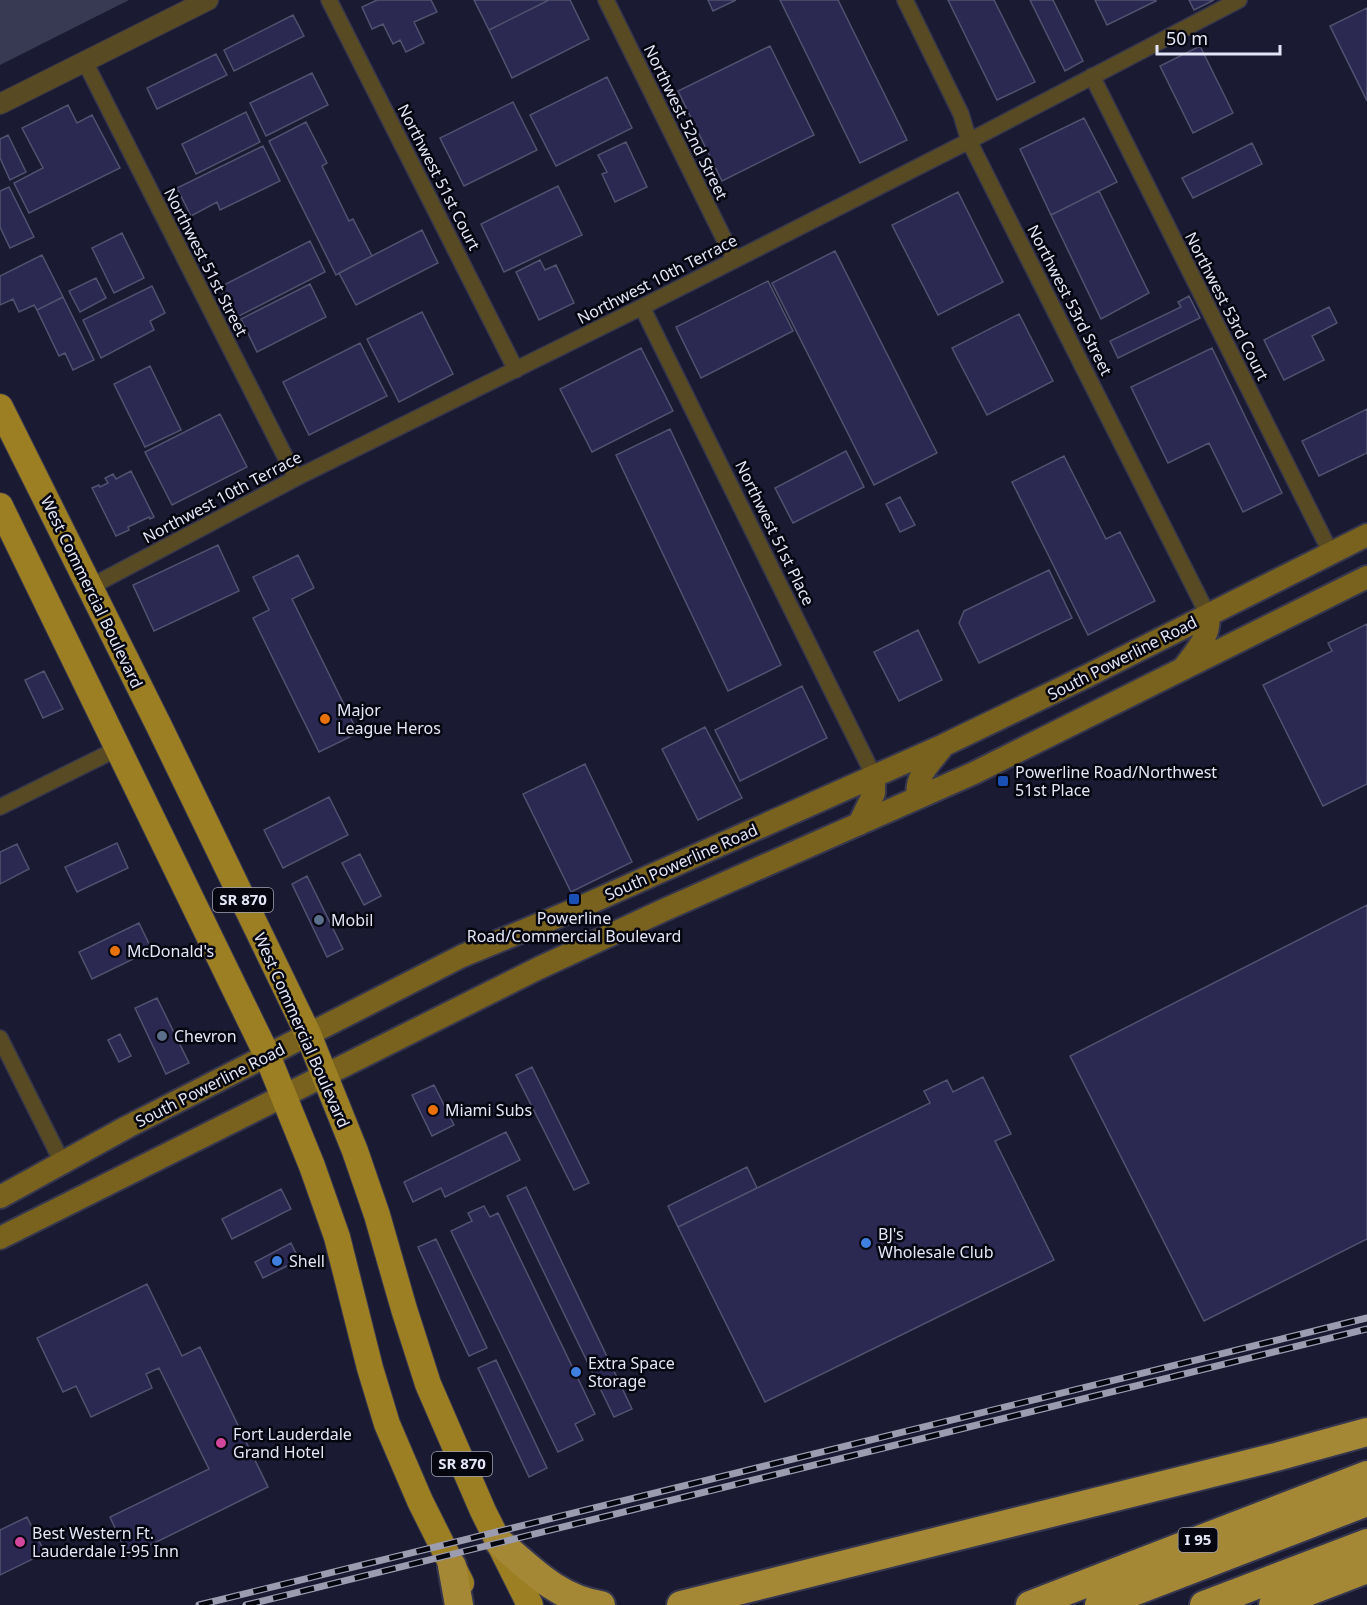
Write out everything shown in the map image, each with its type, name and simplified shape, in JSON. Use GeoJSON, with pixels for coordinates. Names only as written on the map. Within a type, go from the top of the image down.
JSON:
{"type":"FeatureCollection","features":[{"type":"Feature","properties":{"kind":"highway","name":"West Commercial Boulevard"},"geometry":{"type":"LineString","coordinates":[[0,407],[308,1035],[355,1151],[374,1206],[428,1384],[455,1449],[530,1605]]}},
{"type":"Feature","properties":{"kind":"highway"},"geometry":{"type":"LineString","coordinates":[[0,422],[21,449]]}},
{"type":"Feature","properties":{"kind":"highway","name":"SR 870"},"geometry":{"type":"LineString","coordinates":[[0,506],[267,1055],[312,1166],[337,1237],[369,1368],[387,1424],[420,1502],[472,1605]]}},
{"type":"Feature","properties":{"kind":"highway"},"geometry":{"type":"LineString","coordinates":[[681,1605],[1276,1457],[1367,1432]]}},
{"type":"Feature","properties":{"kind":"highway","name":"I 95"},"geometry":{"type":"LineString","coordinates":[[1030,1605],[1367,1475]]}},
{"type":"Feature","properties":{"kind":"highway"},"geometry":{"type":"LineString","coordinates":[[1099,1605],[1367,1502]]}},
{"type":"Feature","properties":{"kind":"highway"},"geometry":{"type":"LineString","coordinates":[[499,1542],[560,1592],[576,1600],[601,1605]]}},
{"type":"Feature","properties":{"kind":"highway"},"geometry":{"type":"LineString","coordinates":[[1204,1605],[1367,1543]]}},
{"type":"Feature","properties":{"kind":"highway"},"geometry":{"type":"LineString","coordinates":[[452,1566],[459,1605]]}},
{"type":"Feature","properties":{"kind":"highway"},"geometry":{"type":"LineString","coordinates":[[1273,1605],[1367,1569]]}},
{"type":"Feature","properties":{"kind":"main road","name":"South Powerline Road"},"geometry":{"type":"LineString","coordinates":[[0,1197],[267,1055],[462,956],[548,921],[944,746],[1367,535]]}},
{"type":"Feature","properties":{"kind":"main road"},"geometry":{"type":"LineString","coordinates":[[0,1238],[592,943],[918,798],[1183,670],[1367,577]]}},
{"type":"Feature","properties":{"kind":"main road"},"geometry":{"type":"LineString","coordinates":[[1183,670],[1206,634],[1209,627],[1208,615]]}},
{"type":"Feature","properties":{"kind":"main road"},"geometry":{"type":"LineString","coordinates":[[918,798],[920,778],[944,746]]}},
{"type":"Feature","properties":{"kind":"main road"},"geometry":{"type":"LineString","coordinates":[[859,824],[874,794],[874,776]]}},
{"type":"Feature","properties":{"kind":"street"},"geometry":{"type":"LineString","coordinates":[[0,104],[208,0]]}},
{"type":"Feature","properties":{"kind":"street","name":"Northwest 51st Court"},"geometry":{"type":"LineString","coordinates":[[330,0],[516,370]]}},
{"type":"Feature","properties":{"kind":"street","name":"Northwest 52nd Street"},"geometry":{"type":"LineString","coordinates":[[606,0],[734,259]]}},
{"type":"Feature","properties":{"kind":"street","name":"Northwest 53rd Street"},"geometry":{"type":"LineString","coordinates":[[905,0],[961,114],[969,141],[1208,615]]}},
{"type":"Feature","properties":{"kind":"street","name":"Northwest 10th Terrace"},"geometry":{"type":"LineString","coordinates":[[90,587],[296,478],[516,370],[969,141],[1239,0]]}},
{"type":"Feature","properties":{"kind":"street","name":"Northwest 51st Street"},"geometry":{"type":"LineString","coordinates":[[85,62],[296,478]]}},
{"type":"Feature","properties":{"kind":"street","name":"Northwest 53rd Court"},"geometry":{"type":"LineString","coordinates":[[1092,76],[1331,553]]}},
{"type":"Feature","properties":{"kind":"street","name":"Northwest 51st Place"},"geometry":{"type":"LineString","coordinates":[[642,306],[874,776]]}},
{"type":"Feature","properties":{"kind":"street"},"geometry":{"type":"LineString","coordinates":[[0,807],[119,748]]}},
{"type":"Feature","properties":{"kind":"street"},"geometry":{"type":"LineString","coordinates":[[0,1038],[62,1162]]}},
{"type":"Feature","properties":{"kind":"shaded area"},"geometry":{"type":"Polygon","coordinates":[[[0,0],[129,0],[0,65],[0,0]]]}},
{"type":"Feature","properties":{"kind":"building"},"geometry":{"type":"Polygon","coordinates":[[[377,0],[431,0],[437,12],[414,22],[424,43],[406,52],[400,40],[393,44],[383,24],[372,29],[362,7],[377,0]]]}},
{"type":"Feature","properties":{"kind":"building"},"geometry":{"type":"Polygon","coordinates":[[[474,0],[549,0],[489,30],[474,0]]]}},
{"type":"Feature","properties":{"kind":"building"},"geometry":{"type":"Polygon","coordinates":[[[549,0],[570,0],[589,39],[512,78],[489,30],[549,0]]]}},
{"type":"Feature","properties":{"kind":"building"},"geometry":{"type":"Polygon","coordinates":[[[708,0],[736,0],[713,11],[708,0]]]}},
{"type":"Feature","properties":{"kind":"building"},"geometry":{"type":"Polygon","coordinates":[[[780,0],[838,0],[907,140],[860,163],[780,0]]]}},
{"type":"Feature","properties":{"kind":"building"},"geometry":{"type":"Polygon","coordinates":[[[948,0],[994,0],[1035,82],[997,100],[948,0]]]}},
{"type":"Feature","properties":{"kind":"building"},"geometry":{"type":"Polygon","coordinates":[[[1030,0],[1053,0],[1083,61],[1065,71],[1030,0]]]}},
{"type":"Feature","properties":{"kind":"building"},"geometry":{"type":"Polygon","coordinates":[[[1095,0],[1156,0],[1156,1],[1107,25],[1095,0]]]}},
{"type":"Feature","properties":{"kind":"building"},"geometry":{"type":"Polygon","coordinates":[[[1189,0],[1214,0],[1194,10],[1189,0]]]}},
{"type":"Feature","properties":{"kind":"building"},"geometry":{"type":"Polygon","coordinates":[[[1367,8],[1367,101],[1330,26],[1367,8]]]}},
{"type":"Feature","properties":{"kind":"building"},"geometry":{"type":"Polygon","coordinates":[[[293,15],[304,36],[234,71],[224,50],[293,15]]]}},
{"type":"Feature","properties":{"kind":"building"},"geometry":{"type":"Polygon","coordinates":[[[770,46],[814,135],[722,181],[678,91],[770,46]]]}},
{"type":"Feature","properties":{"kind":"building"},"geometry":{"type":"Polygon","coordinates":[[[1200,46],[1233,113],[1193,133],[1160,66],[1200,46]]]}},
{"type":"Feature","properties":{"kind":"building"},"geometry":{"type":"Polygon","coordinates":[[[216,54],[227,75],[157,109],[147,88],[216,54]]]}},
{"type":"Feature","properties":{"kind":"building"},"geometry":{"type":"Polygon","coordinates":[[[312,73],[328,105],[266,136],[250,103],[312,73]]]}},
{"type":"Feature","properties":{"kind":"building"},"geometry":{"type":"Polygon","coordinates":[[[607,77],[632,128],[556,166],[530,115],[607,77]]]}},
{"type":"Feature","properties":{"kind":"building"},"geometry":{"type":"Polygon","coordinates":[[[513,102],[537,150],[464,186],[440,138],[513,102]]]}},
{"type":"Feature","properties":{"kind":"building"},"geometry":{"type":"Polygon","coordinates":[[[68,105],[77,123],[92,115],[120,168],[29,213],[14,183],[43,168],[22,128],[68,105]]]}},
{"type":"Feature","properties":{"kind":"building"},"geometry":{"type":"Polygon","coordinates":[[[246,112],[260,142],[196,174],[182,144],[246,112]]]}},
{"type":"Feature","properties":{"kind":"building"},"geometry":{"type":"Polygon","coordinates":[[[1084,118],[1117,182],[1051,215],[1020,149],[1084,118]]]}},
{"type":"Feature","properties":{"kind":"building"},"geometry":{"type":"Polygon","coordinates":[[[306,122],[327,163],[322,166],[349,221],[353,219],[372,256],[336,275],[269,141],[306,122]]]}},
{"type":"Feature","properties":{"kind":"building"},"geometry":{"type":"Polygon","coordinates":[[[8,135],[26,172],[10,180],[0,158],[0,139],[8,135]]]}},
{"type":"Feature","properties":{"kind":"building"},"geometry":{"type":"Polygon","coordinates":[[[626,142],[647,187],[615,202],[602,174],[607,172],[598,155],[626,142]]]}},
{"type":"Feature","properties":{"kind":"building"},"geometry":{"type":"Polygon","coordinates":[[[1252,143],[1262,164],[1193,198],[1182,178],[1252,143]]]}},
{"type":"Feature","properties":{"kind":"building"},"geometry":{"type":"Polygon","coordinates":[[[263,146],[280,181],[220,210],[217,202],[191,216],[177,188],[263,146]]]}},
{"type":"Feature","properties":{"kind":"building"},"geometry":{"type":"Polygon","coordinates":[[[558,186],[582,235],[504,272],[481,224],[558,186]]]}},
{"type":"Feature","properties":{"kind":"building"},"geometry":{"type":"Polygon","coordinates":[[[9,187],[34,237],[10,248],[0,227],[0,191],[9,187]]]}},
{"type":"Feature","properties":{"kind":"building"},"geometry":{"type":"Polygon","coordinates":[[[1099,191],[1149,293],[1101,319],[1051,215],[1099,191]]]}},
{"type":"Feature","properties":{"kind":"building"},"geometry":{"type":"Polygon","coordinates":[[[958,192],[1003,282],[938,315],[892,225],[958,192]]]}},
{"type":"Feature","properties":{"kind":"building"},"geometry":{"type":"Polygon","coordinates":[[[422,230],[438,263],[356,305],[339,273],[422,230]]]}},
{"type":"Feature","properties":{"kind":"building"},"geometry":{"type":"Polygon","coordinates":[[[122,233],[144,278],[114,293],[92,248],[122,233]]]}},
{"type":"Feature","properties":{"kind":"building"},"geometry":{"type":"Polygon","coordinates":[[[310,241],[325,272],[235,318],[220,287],[310,241]]]}},
{"type":"Feature","properties":{"kind":"building"},"geometry":{"type":"Polygon","coordinates":[[[835,251],[937,453],[874,485],[772,283],[835,251]]]}},
{"type":"Feature","properties":{"kind":"building"},"geometry":{"type":"Polygon","coordinates":[[[42,255],[63,297],[37,310],[34,305],[19,312],[13,299],[0,305],[0,276],[42,255]]]}},
{"type":"Feature","properties":{"kind":"building"},"geometry":{"type":"Polygon","coordinates":[[[540,260],[545,270],[556,265],[574,303],[539,320],[516,272],[540,260]]]}},
{"type":"Feature","properties":{"kind":"building"},"geometry":{"type":"Polygon","coordinates":[[[96,278],[106,298],[80,312],[69,291],[96,278]]]}},
{"type":"Feature","properties":{"kind":"building"},"geometry":{"type":"Polygon","coordinates":[[[768,281],[793,331],[701,378],[676,327],[768,281]]]}},
{"type":"Feature","properties":{"kind":"building"},"geometry":{"type":"Polygon","coordinates":[[[310,284],[326,317],[257,352],[241,319],[310,284]]]}},
{"type":"Feature","properties":{"kind":"building"},"geometry":{"type":"Polygon","coordinates":[[[152,286],[165,313],[150,321],[154,330],[101,358],[83,320],[152,286]]]}},
{"type":"Feature","properties":{"kind":"building"},"geometry":{"type":"Polygon","coordinates":[[[1189,296],[1200,318],[1118,358],[1110,341],[1181,307],[1178,302],[1189,296]]]}},
{"type":"Feature","properties":{"kind":"building"},"geometry":{"type":"Polygon","coordinates":[[[63,297],[94,360],[73,370],[65,353],[59,356],[37,310],[63,297]]]}},
{"type":"Feature","properties":{"kind":"building"},"geometry":{"type":"Polygon","coordinates":[[[1329,307],[1337,323],[1312,336],[1324,360],[1284,380],[1264,340],[1329,307]]]}},
{"type":"Feature","properties":{"kind":"building"},"geometry":{"type":"Polygon","coordinates":[[[422,312],[453,374],[399,402],[367,339],[422,312]]]}},
{"type":"Feature","properties":{"kind":"building"},"geometry":{"type":"Polygon","coordinates":[[[1019,314],[1053,381],[987,415],[952,348],[1019,314]]]}},
{"type":"Feature","properties":{"kind":"building"},"geometry":{"type":"Polygon","coordinates":[[[360,343],[387,396],[309,435],[283,382],[360,343]]]}},
{"type":"Feature","properties":{"kind":"building"},"geometry":{"type":"Polygon","coordinates":[[[641,348],[673,411],[592,452],[560,389],[641,348]]]}},
{"type":"Feature","properties":{"kind":"building"},"geometry":{"type":"Polygon","coordinates":[[[1212,348],[1282,493],[1243,512],[1209,443],[1168,463],[1131,387],[1212,348]]]}},
{"type":"Feature","properties":{"kind":"building"},"geometry":{"type":"Polygon","coordinates":[[[150,366],[181,430],[145,447],[114,384],[150,366]]]}},
{"type":"Feature","properties":{"kind":"building"},"geometry":{"type":"Polygon","coordinates":[[[1367,409],[1367,453],[1319,476],[1302,441],[1367,409]]]}},
{"type":"Feature","properties":{"kind":"building"},"geometry":{"type":"Polygon","coordinates":[[[220,414],[247,467],[172,505],[145,452],[220,414]]]}},
{"type":"Feature","properties":{"kind":"building"},"geometry":{"type":"Polygon","coordinates":[[[670,429],[781,665],[728,691],[616,455],[670,429]]]}},
{"type":"Feature","properties":{"kind":"building"},"geometry":{"type":"Polygon","coordinates":[[[846,451],[864,487],[793,523],[775,488],[846,451]]]}},
{"type":"Feature","properties":{"kind":"building"},"geometry":{"type":"Polygon","coordinates":[[[1064,456],[1106,539],[1120,532],[1155,601],[1088,635],[1012,482],[1064,456]]]}},
{"type":"Feature","properties":{"kind":"building"},"geometry":{"type":"Polygon","coordinates":[[[131,471],[154,517],[128,527],[129,530],[116,536],[92,488],[108,483],[105,478],[113,474],[116,479],[131,471]]]}},
{"type":"Feature","properties":{"kind":"building"},"geometry":{"type":"Polygon","coordinates":[[[900,497],[915,525],[900,532],[886,504],[900,497]]]}},
{"type":"Feature","properties":{"kind":"building"},"geometry":{"type":"Polygon","coordinates":[[[218,545],[239,591],[154,631],[133,585],[218,545]]]}},
{"type":"Feature","properties":{"kind":"building"},"geometry":{"type":"Polygon","coordinates":[[[298,555],[314,588],[292,599],[358,733],[319,752],[253,618],[269,610],[253,577],[298,555]]]}},
{"type":"Feature","properties":{"kind":"building"},"geometry":{"type":"Polygon","coordinates":[[[1049,570],[1072,618],[979,663],[959,623],[964,611],[1049,570]]]}},
{"type":"Feature","properties":{"kind":"building"},"geometry":{"type":"Polygon","coordinates":[[[1367,624],[1367,784],[1323,806],[1263,685],[1332,651],[1328,643],[1367,624]]]}},
{"type":"Feature","properties":{"kind":"building"},"geometry":{"type":"Polygon","coordinates":[[[918,630],[942,680],[899,701],[874,652],[918,630]]]}},
{"type":"Feature","properties":{"kind":"building"},"geometry":{"type":"Polygon","coordinates":[[[44,671],[63,709],[43,718],[25,680],[44,671]]]}},
{"type":"Feature","properties":{"kind":"building"},"geometry":{"type":"Polygon","coordinates":[[[802,686],[827,738],[740,781],[715,730],[802,686]]]}},
{"type":"Feature","properties":{"kind":"building"},"geometry":{"type":"Polygon","coordinates":[[[705,727],[742,798],[698,820],[662,749],[705,727]]]}},
{"type":"Feature","properties":{"kind":"building"},"geometry":{"type":"Polygon","coordinates":[[[585,764],[632,862],[571,892],[523,794],[585,764]]]}},
{"type":"Feature","properties":{"kind":"building"},"geometry":{"type":"Polygon","coordinates":[[[329,797],[348,835],[283,868],[264,830],[329,797]]]}},
{"type":"Feature","properties":{"kind":"building"},"geometry":{"type":"Polygon","coordinates":[[[117,843],[128,868],[77,892],[65,867],[117,843]]]}},
{"type":"Feature","properties":{"kind":"building"},"geometry":{"type":"Polygon","coordinates":[[[17,844],[29,869],[0,884],[0,852],[17,844]]]}},
{"type":"Feature","properties":{"kind":"building"},"geometry":{"type":"Polygon","coordinates":[[[360,854],[381,896],[364,905],[342,863],[360,854]]]}},
{"type":"Feature","properties":{"kind":"building","name":"Mobil"},"geometry":{"type":"Polygon","coordinates":[[[307,876],[343,949],[327,957],[292,884],[307,876]]]}},
{"type":"Feature","properties":{"kind":"building"},"geometry":{"type":"Polygon","coordinates":[[[1367,905],[1367,1239],[1204,1321],[1070,1056],[1367,905]]]}},
{"type":"Feature","properties":{"kind":"building","name":"McDonald's"},"geometry":{"type":"Polygon","coordinates":[[[139,923],[152,950],[92,979],[79,952],[139,923]]]}},
{"type":"Feature","properties":{"kind":"building","name":"Chevron"},"geometry":{"type":"Polygon","coordinates":[[[157,998],[189,1063],[166,1074],[135,1008],[157,998]]]}},
{"type":"Feature","properties":{"kind":"building"},"geometry":{"type":"Polygon","coordinates":[[[120,1034],[131,1056],[119,1062],[108,1040],[120,1034]]]}},
{"type":"Feature","properties":{"kind":"building"},"geometry":{"type":"Polygon","coordinates":[[[532,1067],[589,1183],[574,1190],[516,1075],[532,1067]]]}},
{"type":"Feature","properties":{"kind":"building"},"geometry":{"type":"Polygon","coordinates":[[[983,1077],[1011,1134],[995,1141],[1054,1260],[765,1402],[678,1227],[930,1103],[924,1091],[947,1080],[953,1092],[983,1077]]]}},
{"type":"Feature","properties":{"kind":"building"},"geometry":{"type":"Polygon","coordinates":[[[434,1085],[454,1125],[432,1136],[412,1095],[434,1085]]]}},
{"type":"Feature","properties":{"kind":"building"},"geometry":{"type":"Polygon","coordinates":[[[506,1132],[520,1160],[445,1197],[441,1188],[413,1202],[404,1182],[506,1132]]]}},
{"type":"Feature","properties":{"kind":"building"},"geometry":{"type":"Polygon","coordinates":[[[747,1167],[757,1188],[678,1227],[668,1206],[747,1167]]]}},
{"type":"Feature","properties":{"kind":"building"},"geometry":{"type":"Polygon","coordinates":[[[526,1187],[632,1409],[614,1417],[507,1196],[526,1187]]]}},
{"type":"Feature","properties":{"kind":"building","name":"Shell"},"geometry":{"type":"Polygon","coordinates":[[[281,1189],[291,1209],[232,1239],[222,1219],[281,1189]]]}},
{"type":"Feature","properties":{"kind":"building"},"geometry":{"type":"Polygon","coordinates":[[[484,1206],[490,1217],[498,1213],[595,1414],[575,1424],[583,1440],[558,1452],[451,1231],[472,1221],[468,1213],[484,1206]]]}},
{"type":"Feature","properties":{"kind":"building"},"geometry":{"type":"Polygon","coordinates":[[[436,1239],[487,1348],[469,1356],[418,1247],[436,1239]]]}},
{"type":"Feature","properties":{"kind":"building","name":"Shell"},"geometry":{"type":"Polygon","coordinates":[[[291,1243],[299,1260],[263,1278],[255,1262],[291,1243]]]}},
{"type":"Feature","properties":{"kind":"building","name":"Fort Lauderdale Grand Hotel"},"geometry":{"type":"Polygon","coordinates":[[[147,1284],[182,1356],[200,1347],[268,1487],[128,1556],[110,1517],[209,1469],[159,1368],[146,1374],[152,1388],[91,1417],[76,1386],[63,1392],[37,1338],[147,1284]]]}},
{"type":"Feature","properties":{"kind":"building"},"geometry":{"type":"Polygon","coordinates":[[[496,1360],[547,1468],[529,1477],[478,1368],[496,1360]]]}},
{"type":"Feature","properties":{"kind":"building","name":"Best Western Ft. Lauderdale I-95 Inn"},"geometry":{"type":"Polygon","coordinates":[[[27,1517],[45,1553],[0,1575],[0,1530],[27,1517]]]}},
{"type":"Feature","properties":{"kind":"railway"},"geometry":{"type":"LineString","coordinates":[[199,1605],[1367,1318]]}},
{"type":"Feature","properties":{"kind":"railway"},"geometry":{"type":"LineString","coordinates":[[246,1605],[1367,1329]]}},
{"type":"Feature","properties":{"kind":"place","name":"Major League Heros"},"geometry":{"type":"Point","coordinates":[325,719]}},
{"type":"Feature","properties":{"kind":"place","name":"Powerline Road/Northwest 51st Place"},"geometry":{"type":"Point","coordinates":[1003,781]}},
{"type":"Feature","properties":{"kind":"place","name":"Powerline Road/Commercial Boulevard"},"geometry":{"type":"Point","coordinates":[574,899]}},
{"type":"Feature","properties":{"kind":"place","name":"Mobil"},"geometry":{"type":"Point","coordinates":[319,920]}},
{"type":"Feature","properties":{"kind":"place","name":"McDonald's"},"geometry":{"type":"Point","coordinates":[115,951]}},
{"type":"Feature","properties":{"kind":"place","name":"Chevron"},"geometry":{"type":"Point","coordinates":[162,1036]}},
{"type":"Feature","properties":{"kind":"place","name":"Miami Subs"},"geometry":{"type":"Point","coordinates":[433,1110]}},
{"type":"Feature","properties":{"kind":"place","name":"BJ's Wholesale Club"},"geometry":{"type":"Point","coordinates":[866,1243]}},
{"type":"Feature","properties":{"kind":"place","name":"Shell"},"geometry":{"type":"Point","coordinates":[277,1261]}},
{"type":"Feature","properties":{"kind":"place","name":"Extra Space Storage"},"geometry":{"type":"Point","coordinates":[576,1372]}},
{"type":"Feature","properties":{"kind":"place","name":"Fort Lauderdale Grand Hotel"},"geometry":{"type":"Point","coordinates":[221,1443]}},
{"type":"Feature","properties":{"kind":"place","name":"Best Western Ft. Lauderdale I-95 Inn"},"geometry":{"type":"Point","coordinates":[20,1542]}}]}
